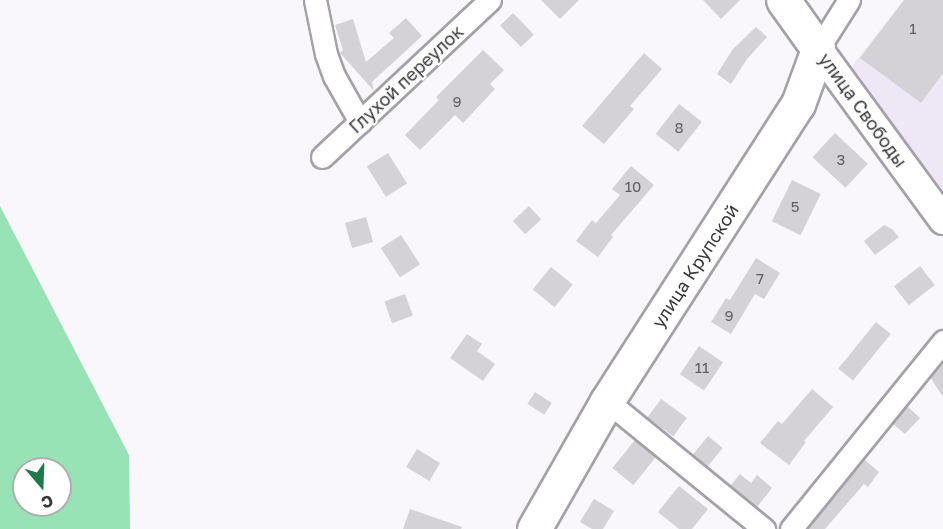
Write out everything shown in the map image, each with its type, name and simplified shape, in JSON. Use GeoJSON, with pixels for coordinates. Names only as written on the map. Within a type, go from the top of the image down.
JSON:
{"type":"FeatureCollection","features":[{"type":"Feature","properties":{"kind":"main road","name":"улица Свободы"},"geometry":{"type":"LineString","coordinates":[[783,0],[818,49]]}},
{"type":"Feature","properties":{"kind":"main road","name":"улица Крупской"},"geometry":{"type":"LineString","coordinates":[[534,529],[607,401],[798,104],[818,49]]}},
{"type":"Feature","properties":{"kind":"street"},"geometry":{"type":"LineString","coordinates":[[315,0],[326,54],[334,76],[360,122]]}},
{"type":"Feature","properties":{"kind":"street","name":"Глухой переулок"},"geometry":{"type":"LineString","coordinates":[[322,157],[490,0]]}},
{"type":"Feature","properties":{"kind":"street","name":"улица Крупской"},"geometry":{"type":"LineString","coordinates":[[818,49],[849,0]]}},
{"type":"Feature","properties":{"kind":"street","name":"улица Свободы"},"geometry":{"type":"LineString","coordinates":[[818,49],[943,220]]}},
{"type":"Feature","properties":{"kind":"street"},"geometry":{"type":"LineString","coordinates":[[791,529],[943,341]]}},
{"type":"Feature","properties":{"kind":"street"},"geometry":{"type":"LineString","coordinates":[[607,401],[764,529]]}},
{"type":"Feature","properties":{"kind":"shaded area"},"geometry":{"type":"Polygon","coordinates":[[[904,0],[943,0],[943,203],[852,66],[904,0]]]}},
{"type":"Feature","properties":{"kind":"green space"},"geometry":{"type":"Polygon","coordinates":[[[0,206],[129,455],[130,529],[0,529],[0,206]]]}},
{"type":"Feature","properties":{"kind":"building"},"geometry":{"type":"Polygon","coordinates":[[[541,0],[579,0],[560,19],[541,0]]]}},
{"type":"Feature","properties":{"kind":"building"},"geometry":{"type":"Polygon","coordinates":[[[703,0],[740,0],[721,19],[703,0]]]}},
{"type":"Feature","properties":{"kind":"building"},"geometry":{"type":"Polygon","coordinates":[[[904,0],[943,0],[943,73],[921,103],[860,58],[904,0]]]}},
{"type":"Feature","properties":{"kind":"building"},"geometry":{"type":"Polygon","coordinates":[[[513,13],[534,35],[521,47],[500,26],[513,13]]]}},
{"type":"Feature","properties":{"kind":"building"},"geometry":{"type":"Polygon","coordinates":[[[406,18],[422,36],[372,82],[374,91],[340,53],[343,50],[335,25],[353,19],[366,62],[394,38],[389,33],[406,18]]]}},
{"type":"Feature","properties":{"kind":"building"},"geometry":{"type":"Polygon","coordinates":[[[756,27],[767,37],[747,59],[731,84],[717,74],[733,49],[756,27]]]}},
{"type":"Feature","properties":{"kind":"building"},"geometry":{"type":"Polygon","coordinates":[[[483,50],[504,70],[490,84],[495,89],[463,123],[455,115],[420,150],[405,135],[439,100],[436,97],[483,50]]]}},
{"type":"Feature","properties":{"kind":"building"},"geometry":{"type":"Polygon","coordinates":[[[644,53],[662,69],[630,106],[634,109],[604,144],[582,126],[644,53]]]}},
{"type":"Feature","properties":{"kind":"building"},"geometry":{"type":"Polygon","coordinates":[[[679,104],[702,122],[678,152],[656,134],[679,104]]]}},
{"type":"Feature","properties":{"kind":"building"},"geometry":{"type":"Polygon","coordinates":[[[835,133],[868,164],[845,188],[812,157],[835,133]]]}},
{"type":"Feature","properties":{"kind":"building"},"geometry":{"type":"Polygon","coordinates":[[[388,153],[407,184],[386,197],[367,166],[388,153]]]}},
{"type":"Feature","properties":{"kind":"building"},"geometry":{"type":"Polygon","coordinates":[[[631,166],[654,185],[611,235],[613,237],[598,257],[576,241],[592,220],[596,223],[620,195],[612,189],[631,166]]]}},
{"type":"Feature","properties":{"kind":"building"},"geometry":{"type":"Polygon","coordinates":[[[792,180],[821,194],[801,235],[772,221],[792,180]]]}},
{"type":"Feature","properties":{"kind":"building"},"geometry":{"type":"Polygon","coordinates":[[[529,206],[541,219],[525,234],[513,221],[529,206]]]}},
{"type":"Feature","properties":{"kind":"building"},"geometry":{"type":"Polygon","coordinates":[[[366,217],[373,242],[352,248],[345,223],[366,217]]]}},
{"type":"Feature","properties":{"kind":"building"},"geometry":{"type":"Polygon","coordinates":[[[884,225],[892,229],[899,237],[875,255],[864,241],[884,225]]]}},
{"type":"Feature","properties":{"kind":"building"},"geometry":{"type":"Polygon","coordinates":[[[401,235],[420,264],[400,277],[381,248],[401,235]]]}},
{"type":"Feature","properties":{"kind":"building"},"geometry":{"type":"Polygon","coordinates":[[[756,258],[780,273],[764,299],[755,294],[731,334],[711,322],[726,298],[730,300],[756,258]]]}},
{"type":"Feature","properties":{"kind":"building"},"geometry":{"type":"Polygon","coordinates":[[[920,266],[935,285],[909,305],[894,286],[920,266]]]}},
{"type":"Feature","properties":{"kind":"building"},"geometry":{"type":"Polygon","coordinates":[[[551,267],[573,285],[555,307],[533,290],[551,267]]]}},
{"type":"Feature","properties":{"kind":"building"},"geometry":{"type":"Polygon","coordinates":[[[405,294],[413,316],[392,323],[384,302],[405,294]]]}},
{"type":"Feature","properties":{"kind":"building"},"geometry":{"type":"Polygon","coordinates":[[[876,322],[891,334],[853,381],[838,369],[876,322]]]}},
{"type":"Feature","properties":{"kind":"building"},"geometry":{"type":"Polygon","coordinates":[[[467,334],[482,344],[477,351],[495,364],[483,381],[450,358],[467,334]]]}},
{"type":"Feature","properties":{"kind":"building"},"geometry":{"type":"Polygon","coordinates":[[[699,346],[723,362],[704,390],[680,374],[699,346]]]}},
{"type":"Feature","properties":{"kind":"building"},"geometry":{"type":"Polygon","coordinates":[[[943,361],[943,397],[930,377],[943,361]]]}},
{"type":"Feature","properties":{"kind":"building"},"geometry":{"type":"Polygon","coordinates":[[[812,389],[833,407],[804,441],[806,442],[789,465],[760,443],[778,421],[782,424],[812,389]]]}},
{"type":"Feature","properties":{"kind":"building"},"geometry":{"type":"Polygon","coordinates":[[[535,392],[552,403],[544,415],[527,404],[535,392]]]}},
{"type":"Feature","properties":{"kind":"building"},"geometry":{"type":"Polygon","coordinates":[[[661,399],[687,418],[673,436],[647,418],[661,399]]]}},
{"type":"Feature","properties":{"kind":"building"},"geometry":{"type":"Polygon","coordinates":[[[907,406],[920,418],[905,434],[893,424],[907,406]]]}},
{"type":"Feature","properties":{"kind":"building"},"geometry":{"type":"Polygon","coordinates":[[[708,436],[723,448],[708,467],[693,455],[708,436]]]}},
{"type":"Feature","properties":{"kind":"building"},"geometry":{"type":"Polygon","coordinates":[[[635,440],[656,457],[633,485],[612,468],[635,440]]]}},
{"type":"Feature","properties":{"kind":"building"},"geometry":{"type":"Polygon","coordinates":[[[417,449],[440,463],[429,481],[406,467],[417,449]]]}},
{"type":"Feature","properties":{"kind":"building"},"geometry":{"type":"Polygon","coordinates":[[[864,459],[879,472],[868,487],[864,484],[825,529],[807,529],[864,459]]]}},
{"type":"Feature","properties":{"kind":"building"},"geometry":{"type":"Polygon","coordinates":[[[740,474],[751,483],[757,475],[772,488],[757,507],[731,485],[740,474]]]}},
{"type":"Feature","properties":{"kind":"building"},"geometry":{"type":"Polygon","coordinates":[[[679,486],[708,509],[692,529],[679,529],[658,512],[679,486]]]}},
{"type":"Feature","properties":{"kind":"building"},"geometry":{"type":"Polygon","coordinates":[[[594,499],[614,511],[603,529],[592,529],[580,522],[594,499]]]}},
{"type":"Feature","properties":{"kind":"building"},"geometry":{"type":"Polygon","coordinates":[[[410,509],[462,527],[461,529],[403,529],[410,509]]]}}]}
